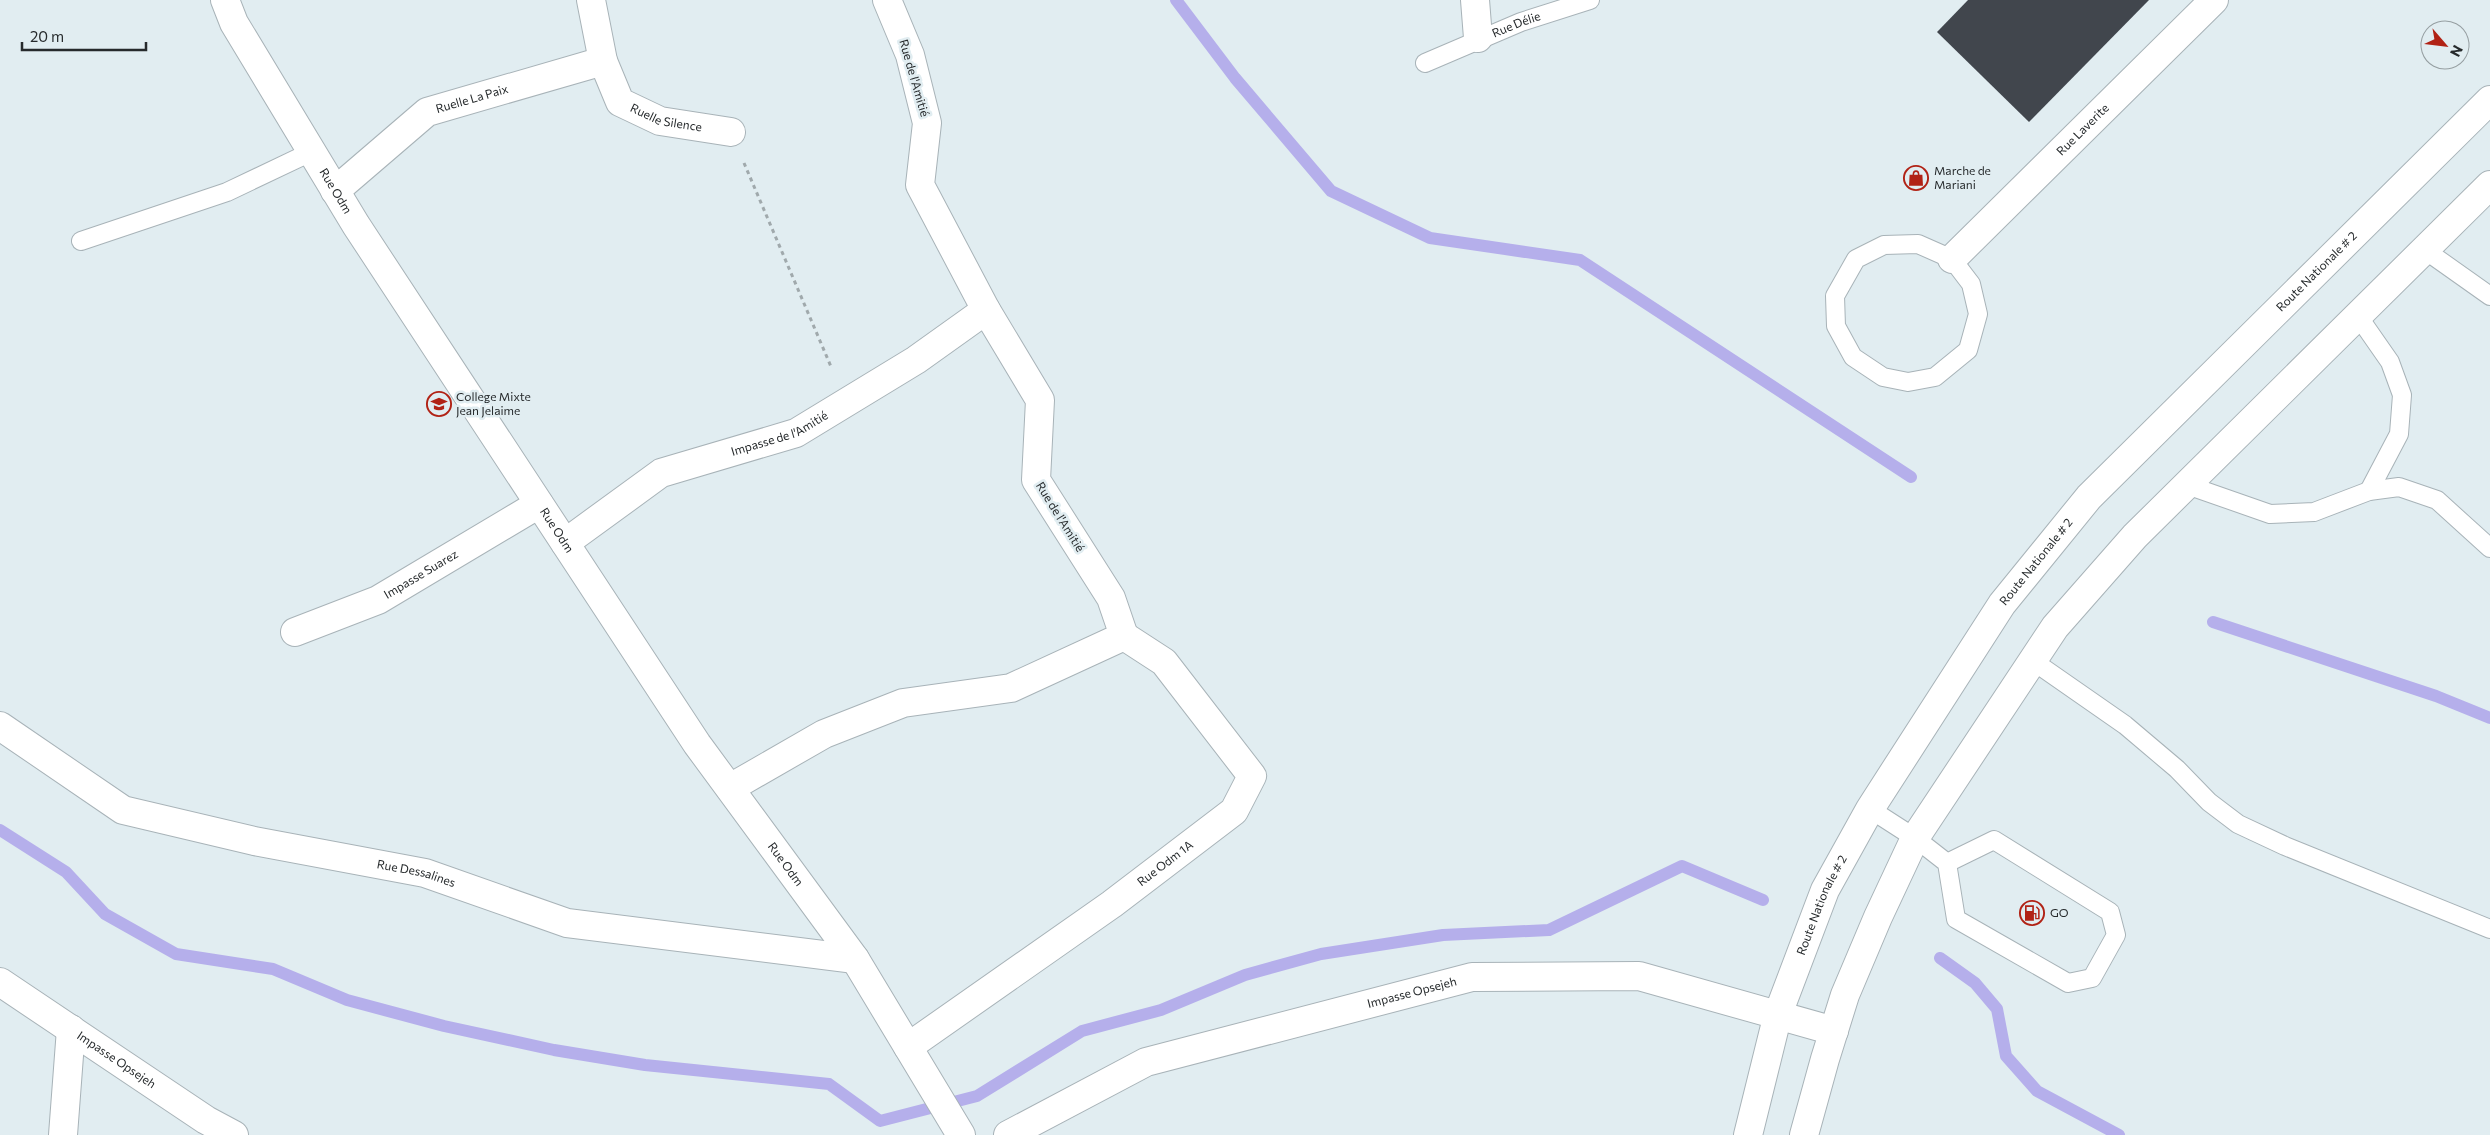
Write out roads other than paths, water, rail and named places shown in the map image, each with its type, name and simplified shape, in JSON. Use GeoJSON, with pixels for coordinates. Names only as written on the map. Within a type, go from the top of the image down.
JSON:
{"type":"FeatureCollection","features":[{"type":"Feature","properties":{"kind":"street","name":"Rue Odm"},"geometry":{"type":"LineString","coordinates":[[225,0],[234,23],[335,190],[697,744],[855,959],[961,1135]]}},
{"type":"Feature","properties":{"kind":"street","name":"Ruelle Silence"},"geometry":{"type":"LineString","coordinates":[[590,0],[603,61],[620,102],[660,122],[731,132]]}},
{"type":"Feature","properties":{"kind":"street","name":"Rue de l'Amitié"},"geometry":{"type":"LineString","coordinates":[[887,0],[910,55],[927,123],[920,185],[986,310],[1040,400],[1036,480],[1111,598],[1124,636]]}},
{"type":"Feature","properties":{"kind":"street","name":"Rue Délie"},"geometry":{"type":"LineString","coordinates":[[1475,0],[1478,38]]}},
{"type":"Feature","properties":{"kind":"street","name":"Rue Laverite"},"geometry":{"type":"LineString","coordinates":[[1952,259],[2214,0]]}},
{"type":"Feature","properties":{"kind":"street","name":"Ruelle La Paix"},"geometry":{"type":"LineString","coordinates":[[335,190],[428,112],[603,61]]}},
{"type":"Feature","properties":{"kind":"street","name":"Route Nationale # 2"},"geometry":{"type":"LineString","coordinates":[[1748,1135],[1778,1014],[1825,890],[1870,809],[2002,604],[2089,496],[2490,100]]}},
{"type":"Feature","properties":{"kind":"street"},"geometry":{"type":"LineString","coordinates":[[1804,1135],[1846,995],[1878,917],[1915,838],[2055,627],[2135,536],[2490,185]]}},
{"type":"Feature","properties":{"kind":"street","name":"Impasse de l'Amitié"},"geometry":{"type":"LineString","coordinates":[[565,543],[661,473],[796,433],[916,360],[986,310]]}},
{"type":"Feature","properties":{"kind":"street","name":"Impasse Suarez"},"geometry":{"type":"LineString","coordinates":[[295,632],[378,600],[539,504]]}},
{"type":"Feature","properties":{"kind":"street"},"geometry":{"type":"LineString","coordinates":[[730,788],[824,734],[903,704],[1011,688],[1124,636]]}},
{"type":"Feature","properties":{"kind":"street","name":"Rue Odm 1A"},"geometry":{"type":"LineString","coordinates":[[908,1048],[1112,904],[1234,811],[1252,776],[1164,662],[1124,636]]}},
{"type":"Feature","properties":{"kind":"street","name":"Rue Dessalines"},"geometry":{"type":"LineString","coordinates":[[0,726],[123,810],[254,841],[425,872],[568,923],[855,959]]}},
{"type":"Feature","properties":{"kind":"street","name":"Impasse Opsejeh"},"geometry":{"type":"LineString","coordinates":[[1008,1135],[1146,1062],[1472,976],[1639,976],[1834,1031]]}},
{"type":"Feature","properties":{"kind":"street","name":"Impasse Opsejeh"},"geometry":{"type":"LineString","coordinates":[[0,982],[206,1120],[234,1135]]}},
{"type":"Feature","properties":{"kind":"street"},"geometry":{"type":"LineString","coordinates":[[63,1135],[71,1029]]}},
{"type":"Feature","properties":{"kind":"lane","name":"Rue Délie"},"geometry":{"type":"LineString","coordinates":[[1478,38],[1590,0]]}},
{"type":"Feature","properties":{"kind":"lane"},"geometry":{"type":"LineString","coordinates":[[1425,63],[1478,38]]}},
{"type":"Feature","properties":{"kind":"lane"},"geometry":{"type":"LineString","coordinates":[[81,241],[227,192],[312,152]]}},
{"type":"Feature","properties":{"kind":"lane"},"geometry":{"type":"LineString","coordinates":[[1918,244],[1952,259],[1971,284],[1978,314],[1968,350],[1935,377],[1908,382],[1883,377],[1853,357],[1836,326],[1835,296],[1856,259],[1884,245],[1918,244]]}},
{"type":"Feature","properties":{"kind":"lane"},"geometry":{"type":"LineString","coordinates":[[2425,250],[2490,296]]}},
{"type":"Feature","properties":{"kind":"lane"},"geometry":{"type":"LineString","coordinates":[[2358,316],[2390,362],[2402,395],[2399,434],[2369,491]]}},
{"type":"Feature","properties":{"kind":"lane"},"geometry":{"type":"LineString","coordinates":[[2187,485],[2270,514],[2314,512],[2369,491],[2399,488],[2436,500],[2490,548]]}},
{"type":"Feature","properties":{"kind":"lane"},"geometry":{"type":"LineString","coordinates":[[2033,660],[2125,724],[2176,769],[2209,802],[2238,824],[2285,846],[2490,929]]}},
{"type":"Feature","properties":{"kind":"lane"},"geometry":{"type":"LineString","coordinates":[[1870,809],[1915,838],[1947,864],[1956,919],[2068,983],[2092,978],[2116,935],[2110,912],[1994,840],[1947,864]]}},
{"type":"Feature","properties":{"kind":"waterway"},"geometry":{"type":"LineString","coordinates":[[1176,0],[1235,78],[1331,191],[1430,238],[1580,260],[1911,477]]}},
{"type":"Feature","properties":{"kind":"waterway"},"geometry":{"type":"LineString","coordinates":[[2213,622],[2436,696],[2490,718]]}},
{"type":"Feature","properties":{"kind":"waterway"},"geometry":{"type":"LineString","coordinates":[[0,830],[66,872],[105,914],[176,954],[273,969],[347,1000],[444,1026],[554,1050],[645,1065],[829,1084],[880,1121],[977,1096],[1082,1031],[1161,1010],[1245,975],[1321,954],[1443,935],[1549,930],[1682,866],[1763,900]]}},
{"type":"Feature","properties":{"kind":"waterway"},"geometry":{"type":"LineString","coordinates":[[1940,958],[1975,983],[1997,1009],[2006,1056],[2037,1091],[2119,1135]]}},
{"type":"Feature","properties":{"kind":"place","name":"Marche de Mariani"},"geometry":{"type":"Point","coordinates":[1916,178]}},
{"type":"Feature","properties":{"kind":"place","name":"College Mixte Jean Jelaime"},"geometry":{"type":"Point","coordinates":[439,404]}},
{"type":"Feature","properties":{"kind":"place","name":"GO"},"geometry":{"type":"Point","coordinates":[2032,913]}}]}
